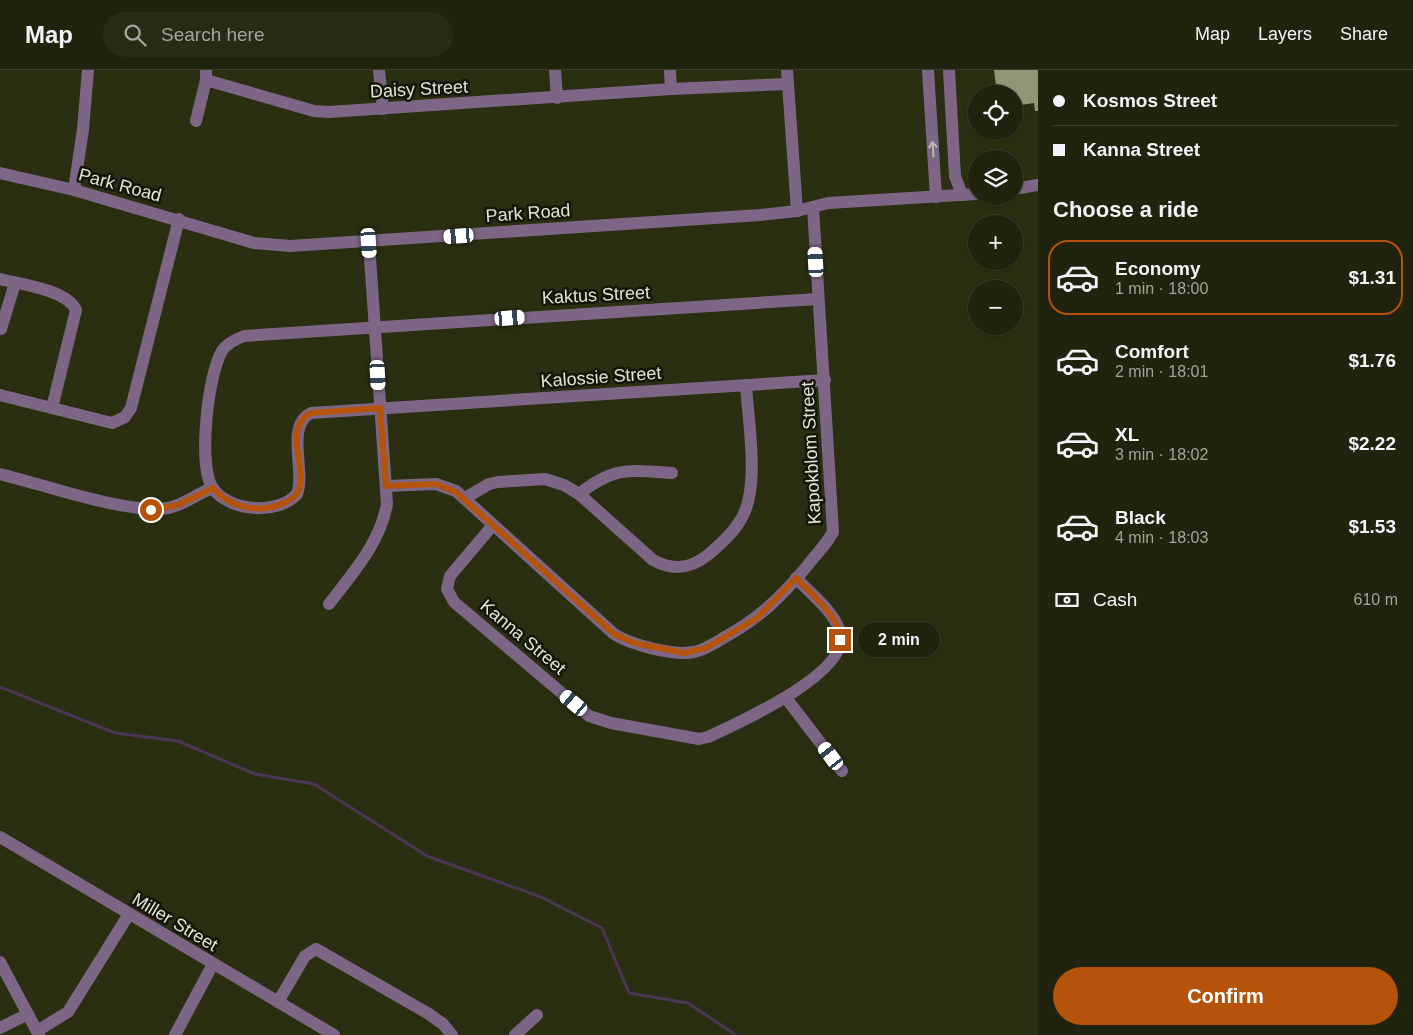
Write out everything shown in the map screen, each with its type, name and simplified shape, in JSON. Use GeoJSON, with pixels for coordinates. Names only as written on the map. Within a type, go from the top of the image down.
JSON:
{"type":"FeatureCollection","features":[{"type":"Feature","properties":{"kind":"street"},"geometry":{"type":"LineString","coordinates":[[74,190],[83,129],[88,70]]}},
{"type":"Feature","properties":{"kind":"street"},"geometry":{"type":"LineString","coordinates":[[379,70],[382,109]]}},
{"type":"Feature","properties":{"kind":"street"},"geometry":{"type":"LineString","coordinates":[[555,70],[557,98]]}},
{"type":"Feature","properties":{"kind":"street"},"geometry":{"type":"LineString","coordinates":[[670,70],[671,88]]}},
{"type":"Feature","properties":{"kind":"street"},"geometry":{"type":"LineString","coordinates":[[787,70],[797,211]]}},
{"type":"Feature","properties":{"kind":"street"},"geometry":{"type":"LineString","coordinates":[[928,70],[936,197]]}},
{"type":"Feature","properties":{"kind":"street"},"geometry":{"type":"LineString","coordinates":[[949,70],[955,176],[962,195]]}},
{"type":"Feature","properties":{"kind":"street"},"geometry":{"type":"LineString","coordinates":[[196,121],[206,75]]}},
{"type":"Feature","properties":{"kind":"street","name":"Daisy Street"},"geometry":{"type":"LineString","coordinates":[[206,75],[314,111],[382,109],[557,98],[671,88],[788,84]]}},
{"type":"Feature","properties":{"kind":"street","name":"Park Road"},"geometry":{"type":"LineString","coordinates":[[0,173],[74,190],[264,245],[297,246],[369,243],[797,211],[828,203],[968,195]]}},
{"type":"Feature","properties":{"kind":"street"},"geometry":{"type":"LineString","coordinates":[[1023,188],[1038,185]]}},
{"type":"Feature","properties":{"kind":"street","name":"Kapokblom Street"},"geometry":{"type":"LineString","coordinates":[[386,486],[436,484],[447,487],[465,498],[614,634],[634,643],[679,653],[706,648],[751,623],[796,578],[829,540],[833,532],[813,207]]}},
{"type":"Feature","properties":{"kind":"street"},"geometry":{"type":"LineString","coordinates":[[0,395],[112,423],[125,417],[131,408],[179,219]]}},
{"type":"Feature","properties":{"kind":"street"},"geometry":{"type":"LineString","coordinates":[[330,604],[362,562],[380,529],[387,504],[369,243]]}},
{"type":"Feature","properties":{"kind":"street"},"geometry":{"type":"LineString","coordinates":[[0,279],[63,296],[73,303],[76,310],[52,408]]}},
{"type":"Feature","properties":{"kind":"street"},"geometry":{"type":"LineString","coordinates":[[1,329],[15,282]]}},
{"type":"Feature","properties":{"kind":"street","name":"Kaktus Street"},"geometry":{"type":"LineString","coordinates":[[213,488],[207,472],[206,420],[216,365],[226,345],[244,336],[375,326],[818,299]]}},
{"type":"Feature","properties":{"kind":"street","name":"Kalossie Street"},"geometry":{"type":"LineString","coordinates":[[213,488],[220,496],[245,508],[262,509],[279,505],[293,498],[300,487],[298,432],[305,416],[311,413],[824,380]]}},
{"type":"Feature","properties":{"kind":"street"},"geometry":{"type":"LineString","coordinates":[[465,498],[489,484],[498,482],[545,479],[564,485],[579,494],[653,560],[664,566],[684,568],[704,559],[733,532],[741,520],[749,501],[752,479],[746,385]]}},
{"type":"Feature","properties":{"kind":"street"},"geometry":{"type":"LineString","coordinates":[[579,494],[609,474],[624,471],[672,473]]}},
{"type":"Feature","properties":{"kind":"street"},"geometry":{"type":"LineString","coordinates":[[0,474],[117,504],[151,510],[178,505],[213,488]]}},
{"type":"Feature","properties":{"kind":"street","name":"Kanna Street"},"geometry":{"type":"LineString","coordinates":[[493,525],[450,576],[447,589],[449,595],[590,716],[611,723],[699,739],[708,738],[786,698],[826,666],[837,649],[841,636],[833,617],[796,578]]}},
{"type":"Feature","properties":{"kind":"street"},"geometry":{"type":"LineString","coordinates":[[786,698],[842,771]]}},
{"type":"Feature","properties":{"kind":"street","name":"Miller Street"},"geometry":{"type":"LineString","coordinates":[[0,837],[334,1035]]}},
{"type":"Feature","properties":{"kind":"street"},"geometry":{"type":"LineString","coordinates":[[0,962],[38,1033],[68,1012],[129,914]]}},
{"type":"Feature","properties":{"kind":"street"},"geometry":{"type":"LineString","coordinates":[[278,1002],[305,956],[316,949],[429,1014],[443,1024],[452,1035]]}},
{"type":"Feature","properties":{"kind":"street"},"geometry":{"type":"LineString","coordinates":[[174,1035],[213,964]]}},
{"type":"Feature","properties":{"kind":"street"},"geometry":{"type":"LineString","coordinates":[[0,1028],[28,1014]]}},
{"type":"Feature","properties":{"kind":"street"},"geometry":{"type":"LineString","coordinates":[[515,1035],[536,1015]]}},
{"type":"Feature","properties":{"kind":"building"},"geometry":{"type":"Polygon","coordinates":[[[994,70],[1038,70],[1038,111],[1035,111],[1034,103],[1023,105],[1023,85],[996,85],[994,70]]]}},
{"type":"Feature","properties":{"kind":"waterway"},"geometry":{"type":"LineString","coordinates":[[0,687],[115,733],[178,741],[255,774],[314,784],[427,856],[541,897],[602,928],[629,993],[688,1003],[736,1035]]}},
{"type":"Feature","properties":{"kind":"route"},"geometry":{"type":"LineString","coordinates":[[151,510],[178,505],[213,488],[226,500],[245,508],[262,509],[279,505],[298,494],[300,482],[297,437],[301,422],[305,416],[311,413],[380,408],[386,486],[436,484],[456,492],[465,498],[614,634],[621,638],[634,643],[679,653],[696,652],[751,623],[796,578],[833,617],[840,632],[840,640]]}}]}
